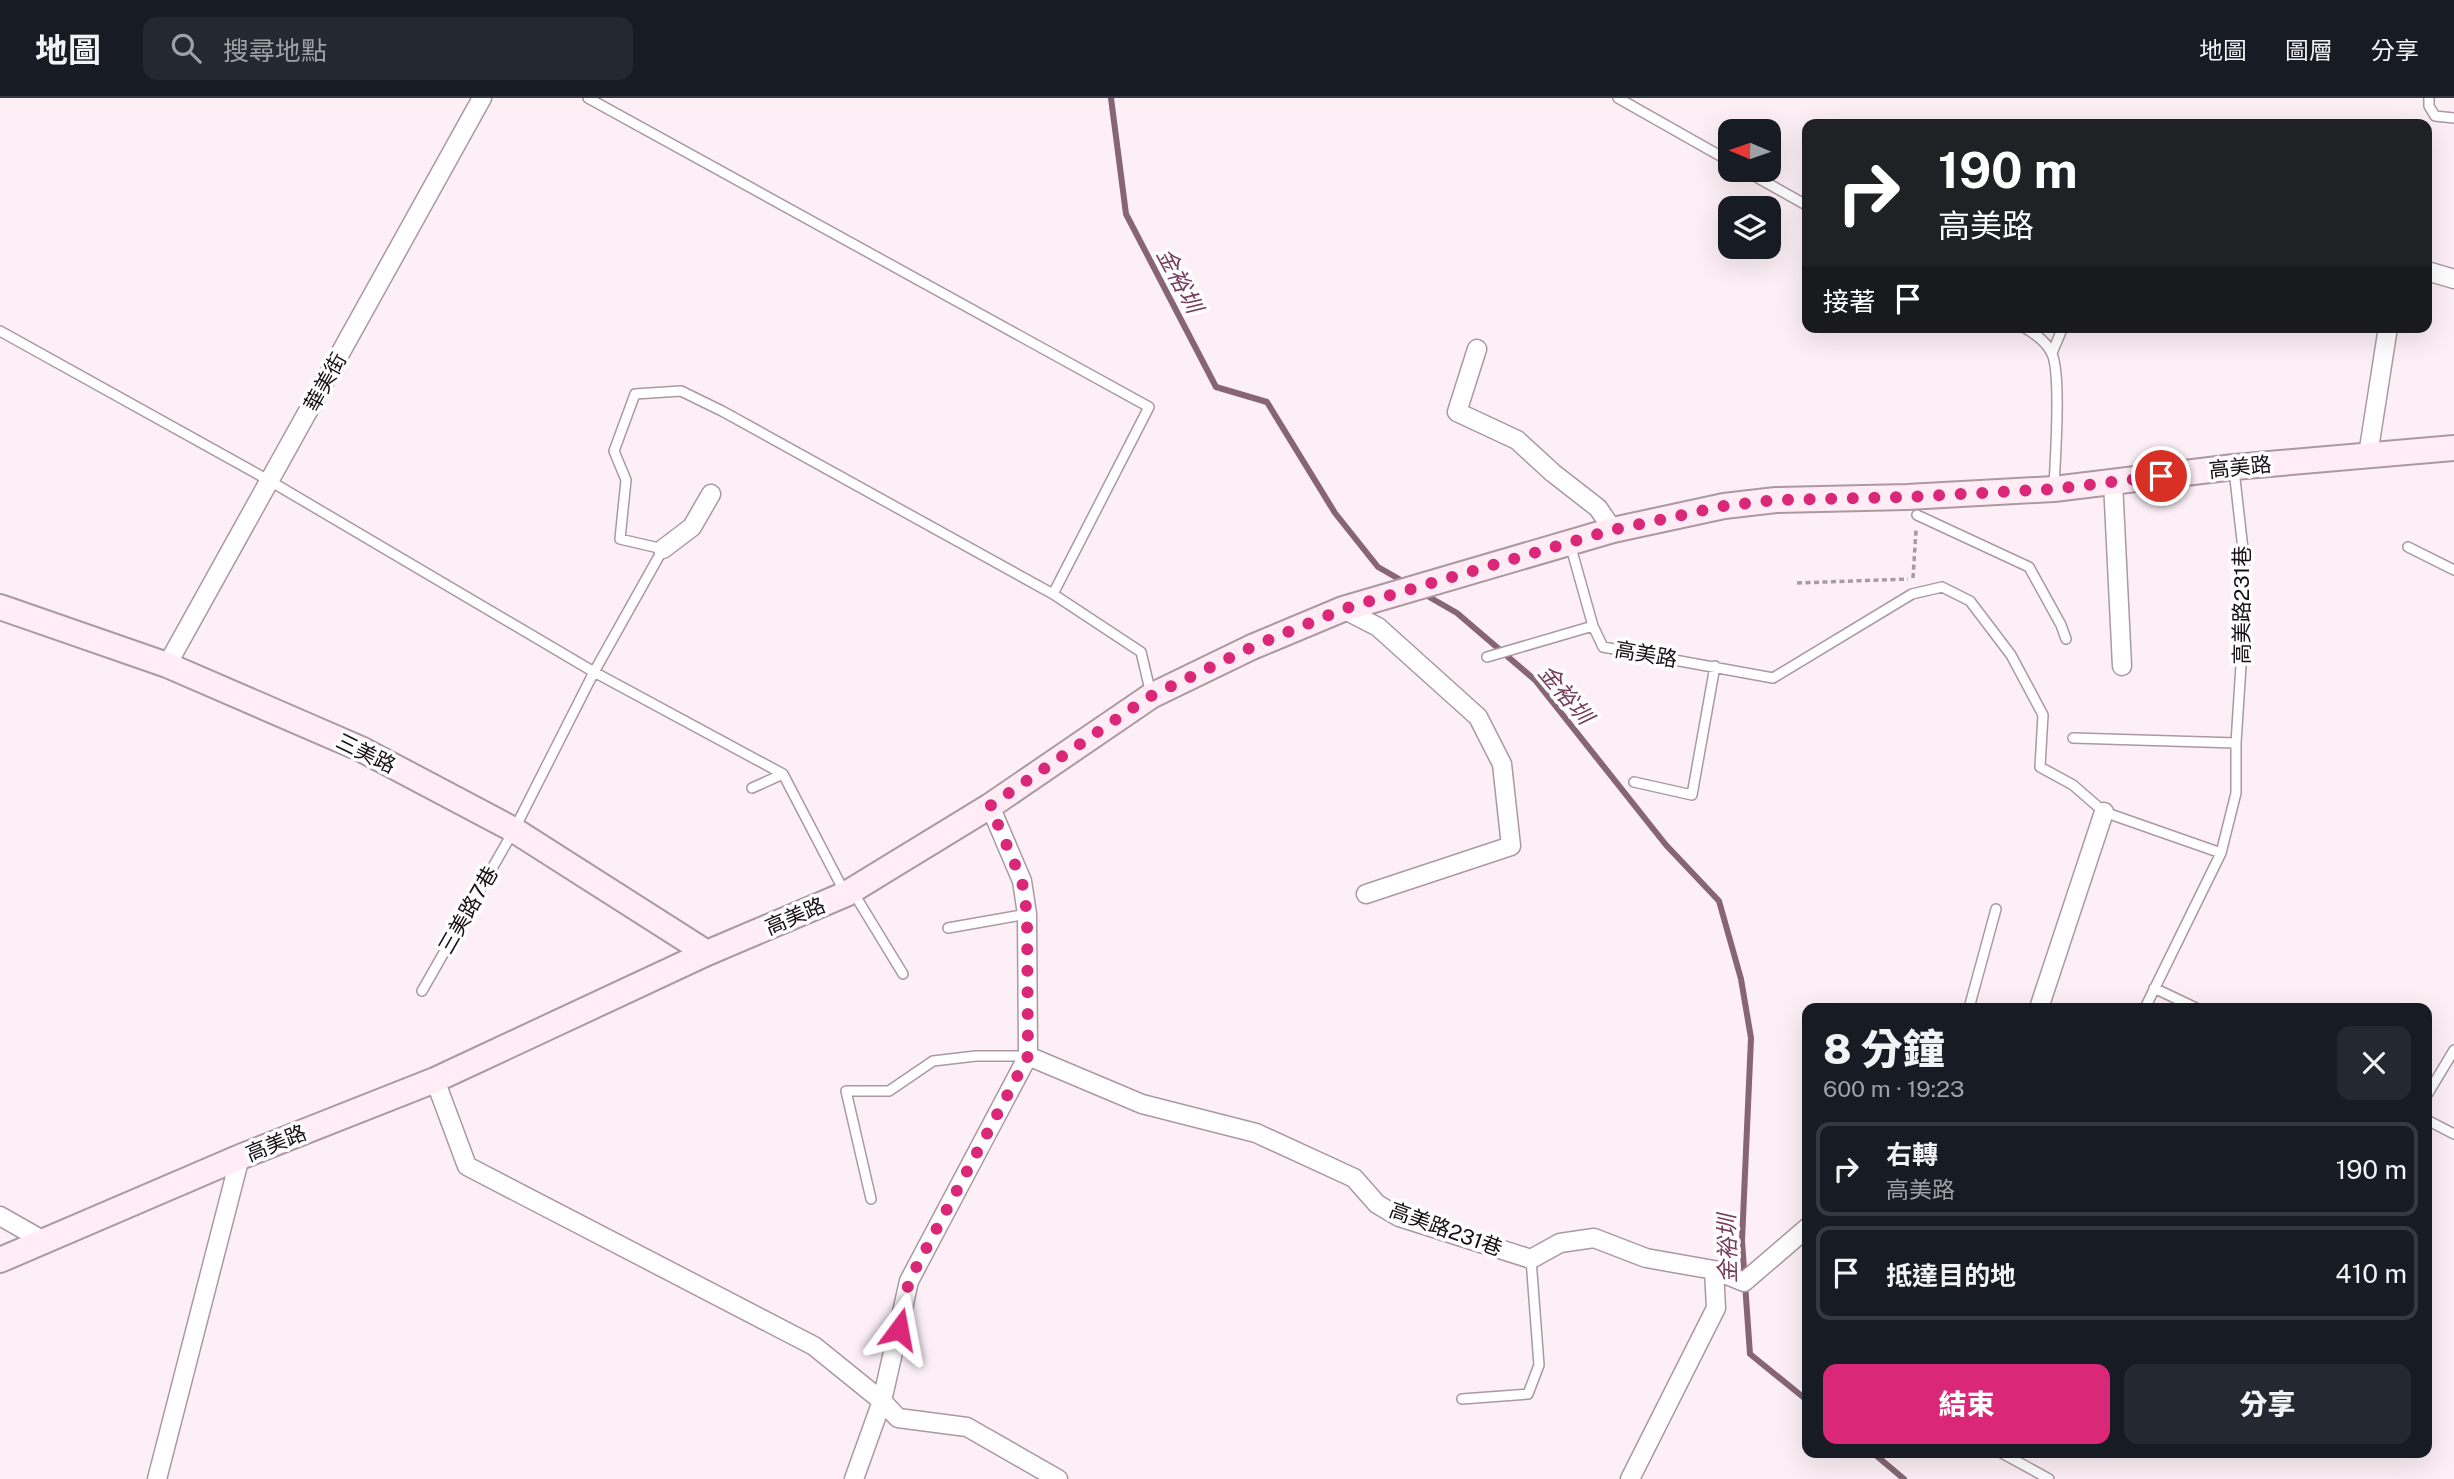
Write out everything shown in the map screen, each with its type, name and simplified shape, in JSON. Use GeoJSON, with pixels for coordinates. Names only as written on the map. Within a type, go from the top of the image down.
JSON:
{"type":"FeatureCollection","features":[{"type":"Feature","properties":{"kind":"street","name":"華美街"},"geometry":{"type":"LineString","coordinates":[[167,665],[482,98]]}},
{"type":"Feature","properties":{"kind":"street"},"geometry":{"type":"LineString","coordinates":[[2432,272],[2454,279]]}},
{"type":"Feature","properties":{"kind":"street"},"geometry":{"type":"LineString","coordinates":[[2368,455],[2387,333]]}},
{"type":"Feature","properties":{"kind":"street"},"geometry":{"type":"LineString","coordinates":[[1477,349],[1457,412],[1517,440],[1553,473],[1598,508],[1612,530]]}},
{"type":"Feature","properties":{"kind":"street","name":"高美路"},"geometry":{"type":"LineString","coordinates":[[0,1260],[240,1157],[435,1080],[707,953],[849,892],[990,806],[1151,696],[1252,647],[1343,609],[1612,530],[1724,506],[1776,500],[1907,497],[2054,489],[2234,467],[2454,448]]}},
{"type":"Feature","properties":{"kind":"street"},"geometry":{"type":"LineString","coordinates":[[2113,482],[2122,666]]}},
{"type":"Feature","properties":{"kind":"street"},"geometry":{"type":"LineString","coordinates":[[663,549],[692,527],[711,494]]}},
{"type":"Feature","properties":{"kind":"street","name":"三美路"},"geometry":{"type":"LineString","coordinates":[[0,607],[167,665],[361,749],[514,830],[707,953]]}},
{"type":"Feature","properties":{"kind":"street"},"geometry":{"type":"LineString","coordinates":[[1343,609],[1378,627],[1478,717],[1502,764],[1511,846],[1366,894]]}},
{"type":"Feature","properties":{"kind":"street"},"geometry":{"type":"LineString","coordinates":[[854,1479],[882,1401],[909,1281],[1028,1056],[1027,914],[1022,881],[990,806]]}},
{"type":"Feature","properties":{"kind":"street"},"geometry":{"type":"LineString","coordinates":[[2041,1003],[2104,812]]}},
{"type":"Feature","properties":{"kind":"street","name":"高美路231巷"},"geometry":{"type":"LineString","coordinates":[[1028,1056],[1142,1104],[1256,1133],[1354,1178],[1377,1204],[1399,1217],[1531,1259],[1560,1243],[1594,1238],[1646,1258],[1713,1270],[1744,1282],[1802,1232]]}},
{"type":"Feature","properties":{"kind":"street"},"geometry":{"type":"LineString","coordinates":[[435,1080],[467,1166],[814,1346],[882,1401],[898,1418],[968,1427],[1058,1479]]}},
{"type":"Feature","properties":{"kind":"street"},"geometry":{"type":"LineString","coordinates":[[157,1479],[240,1157]]}},
{"type":"Feature","properties":{"kind":"street"},"geometry":{"type":"LineString","coordinates":[[0,1216],[44,1241]]}},
{"type":"Feature","properties":{"kind":"street"},"geometry":{"type":"LineString","coordinates":[[1630,1479],[1716,1308],[1713,1270]]}},
{"type":"Feature","properties":{"kind":"lane"},"geometry":{"type":"LineString","coordinates":[[588,98],[1149,407],[1054,594]]}},
{"type":"Feature","properties":{"kind":"lane"},"geometry":{"type":"LineString","coordinates":[[1618,98],[1718,155]]}},
{"type":"Feature","properties":{"kind":"lane"},"geometry":{"type":"LineString","coordinates":[[2429,98],[2429,106],[2435,116],[2454,118]]}},
{"type":"Feature","properties":{"kind":"lane"},"geometry":{"type":"LineString","coordinates":[[1765,182],[1802,203]]}},
{"type":"Feature","properties":{"kind":"lane"},"geometry":{"type":"LineString","coordinates":[[0,331],[270,481],[594,672],[783,774],[849,892],[903,974]]}},
{"type":"Feature","properties":{"kind":"lane"},"geometry":{"type":"LineString","coordinates":[[2034,333],[2052,353],[2057,376],[2054,489]]}},
{"type":"Feature","properties":{"kind":"lane"},"geometry":{"type":"LineString","coordinates":[[2052,353],[2060,333]]}},
{"type":"Feature","properties":{"kind":"lane"},"geometry":{"type":"LineString","coordinates":[[663,549],[620,539],[626,480],[614,451],[635,394],[681,391],[1054,594],[1141,652],[1151,696]]}},
{"type":"Feature","properties":{"kind":"lane","name":"高美路231巷"},"geometry":{"type":"LineString","coordinates":[[2148,1003],[2221,853],[2236,793],[2244,558],[2234,467]]}},
{"type":"Feature","properties":{"kind":"lane"},"geometry":{"type":"LineString","coordinates":[[1917,515],[2029,567],[2066,639]]}},
{"type":"Feature","properties":{"kind":"lane","name":"高美路"},"geometry":{"type":"LineString","coordinates":[[1570,542],[1593,626],[1603,647],[1773,678],[1912,594],[1942,587],[1970,601],[2011,655],[2043,715],[2040,767],[2073,785],[2104,812],[2221,853]]}},
{"type":"Feature","properties":{"kind":"lane"},"geometry":{"type":"LineString","coordinates":[[2408,547],[2454,570]]}},
{"type":"Feature","properties":{"kind":"lane","name":"三美路7巷"},"geometry":{"type":"LineString","coordinates":[[422,991],[514,830],[594,672],[663,549]]}},
{"type":"Feature","properties":{"kind":"lane"},"geometry":{"type":"LineString","coordinates":[[1487,657],[1593,626]]}},
{"type":"Feature","properties":{"kind":"lane"},"geometry":{"type":"LineString","coordinates":[[1634,782],[1692,795],[1715,666]]}},
{"type":"Feature","properties":{"kind":"lane"},"geometry":{"type":"LineString","coordinates":[[2073,738],[2236,743]]}},
{"type":"Feature","properties":{"kind":"lane"},"geometry":{"type":"LineString","coordinates":[[752,788],[783,774]]}},
{"type":"Feature","properties":{"kind":"lane"},"geometry":{"type":"LineString","coordinates":[[1970,1003],[1996,909]]}},
{"type":"Feature","properties":{"kind":"lane"},"geometry":{"type":"LineString","coordinates":[[948,928],[1027,914]]}},
{"type":"Feature","properties":{"kind":"lane"},"geometry":{"type":"LineString","coordinates":[[2154,988],[2186,1003]]}},
{"type":"Feature","properties":{"kind":"lane"},"geometry":{"type":"LineString","coordinates":[[2432,1087],[2454,1050]]}},
{"type":"Feature","properties":{"kind":"lane"},"geometry":{"type":"LineString","coordinates":[[871,1199],[846,1091],[889,1091],[933,1061],[976,1056],[1028,1056]]}},
{"type":"Feature","properties":{"kind":"lane"},"geometry":{"type":"LineString","coordinates":[[2432,1123],[2454,1134]]}},
{"type":"Feature","properties":{"kind":"lane","name":"高美路231巷"},"geometry":{"type":"LineString","coordinates":[[1462,1399],[1528,1394],[1539,1365],[1531,1259]]}},
{"type":"Feature","properties":{"kind":"lane"},"geometry":{"type":"LineString","coordinates":[[2011,1458],[2049,1479]]}},
{"type":"Feature","properties":{"kind":"path"},"geometry":{"type":"LineString","coordinates":[[1912,594],[1917,515]]}},
{"type":"Feature","properties":{"kind":"path"},"geometry":{"type":"LineString","coordinates":[[1797,583],[1913,579]]}},
{"type":"Feature","properties":{"kind":"waterway","name":"金裕圳"},"geometry":{"type":"LineString","coordinates":[[1111,98],[1126,214],[1216,387],[1267,402],[1335,513],[1378,567],[1406,583]]}},
{"type":"Feature","properties":{"kind":"waterway","name":"金裕圳"},"geometry":{"type":"LineString","coordinates":[[1424,594],[1457,613],[1535,680],[1666,845],[1719,901],[1741,979],[1751,1038],[1742,1241],[1750,1354],[1802,1396]]}},
{"type":"Feature","properties":{"kind":"waterway","name":"金裕圳"},"geometry":{"type":"LineString","coordinates":[[1879,1458],[1904,1479]]}},
{"type":"Feature","properties":{"kind":"route"},"geometry":{"type":"LineString","coordinates":[[899,1329],[909,1281],[1028,1056],[1027,914],[1022,881],[990,806],[1128,711],[1151,696],[1252,647],[1343,609],[1612,530],[1724,506],[1776,500],[1907,497],[2054,489],[2161,476]]}}]}
